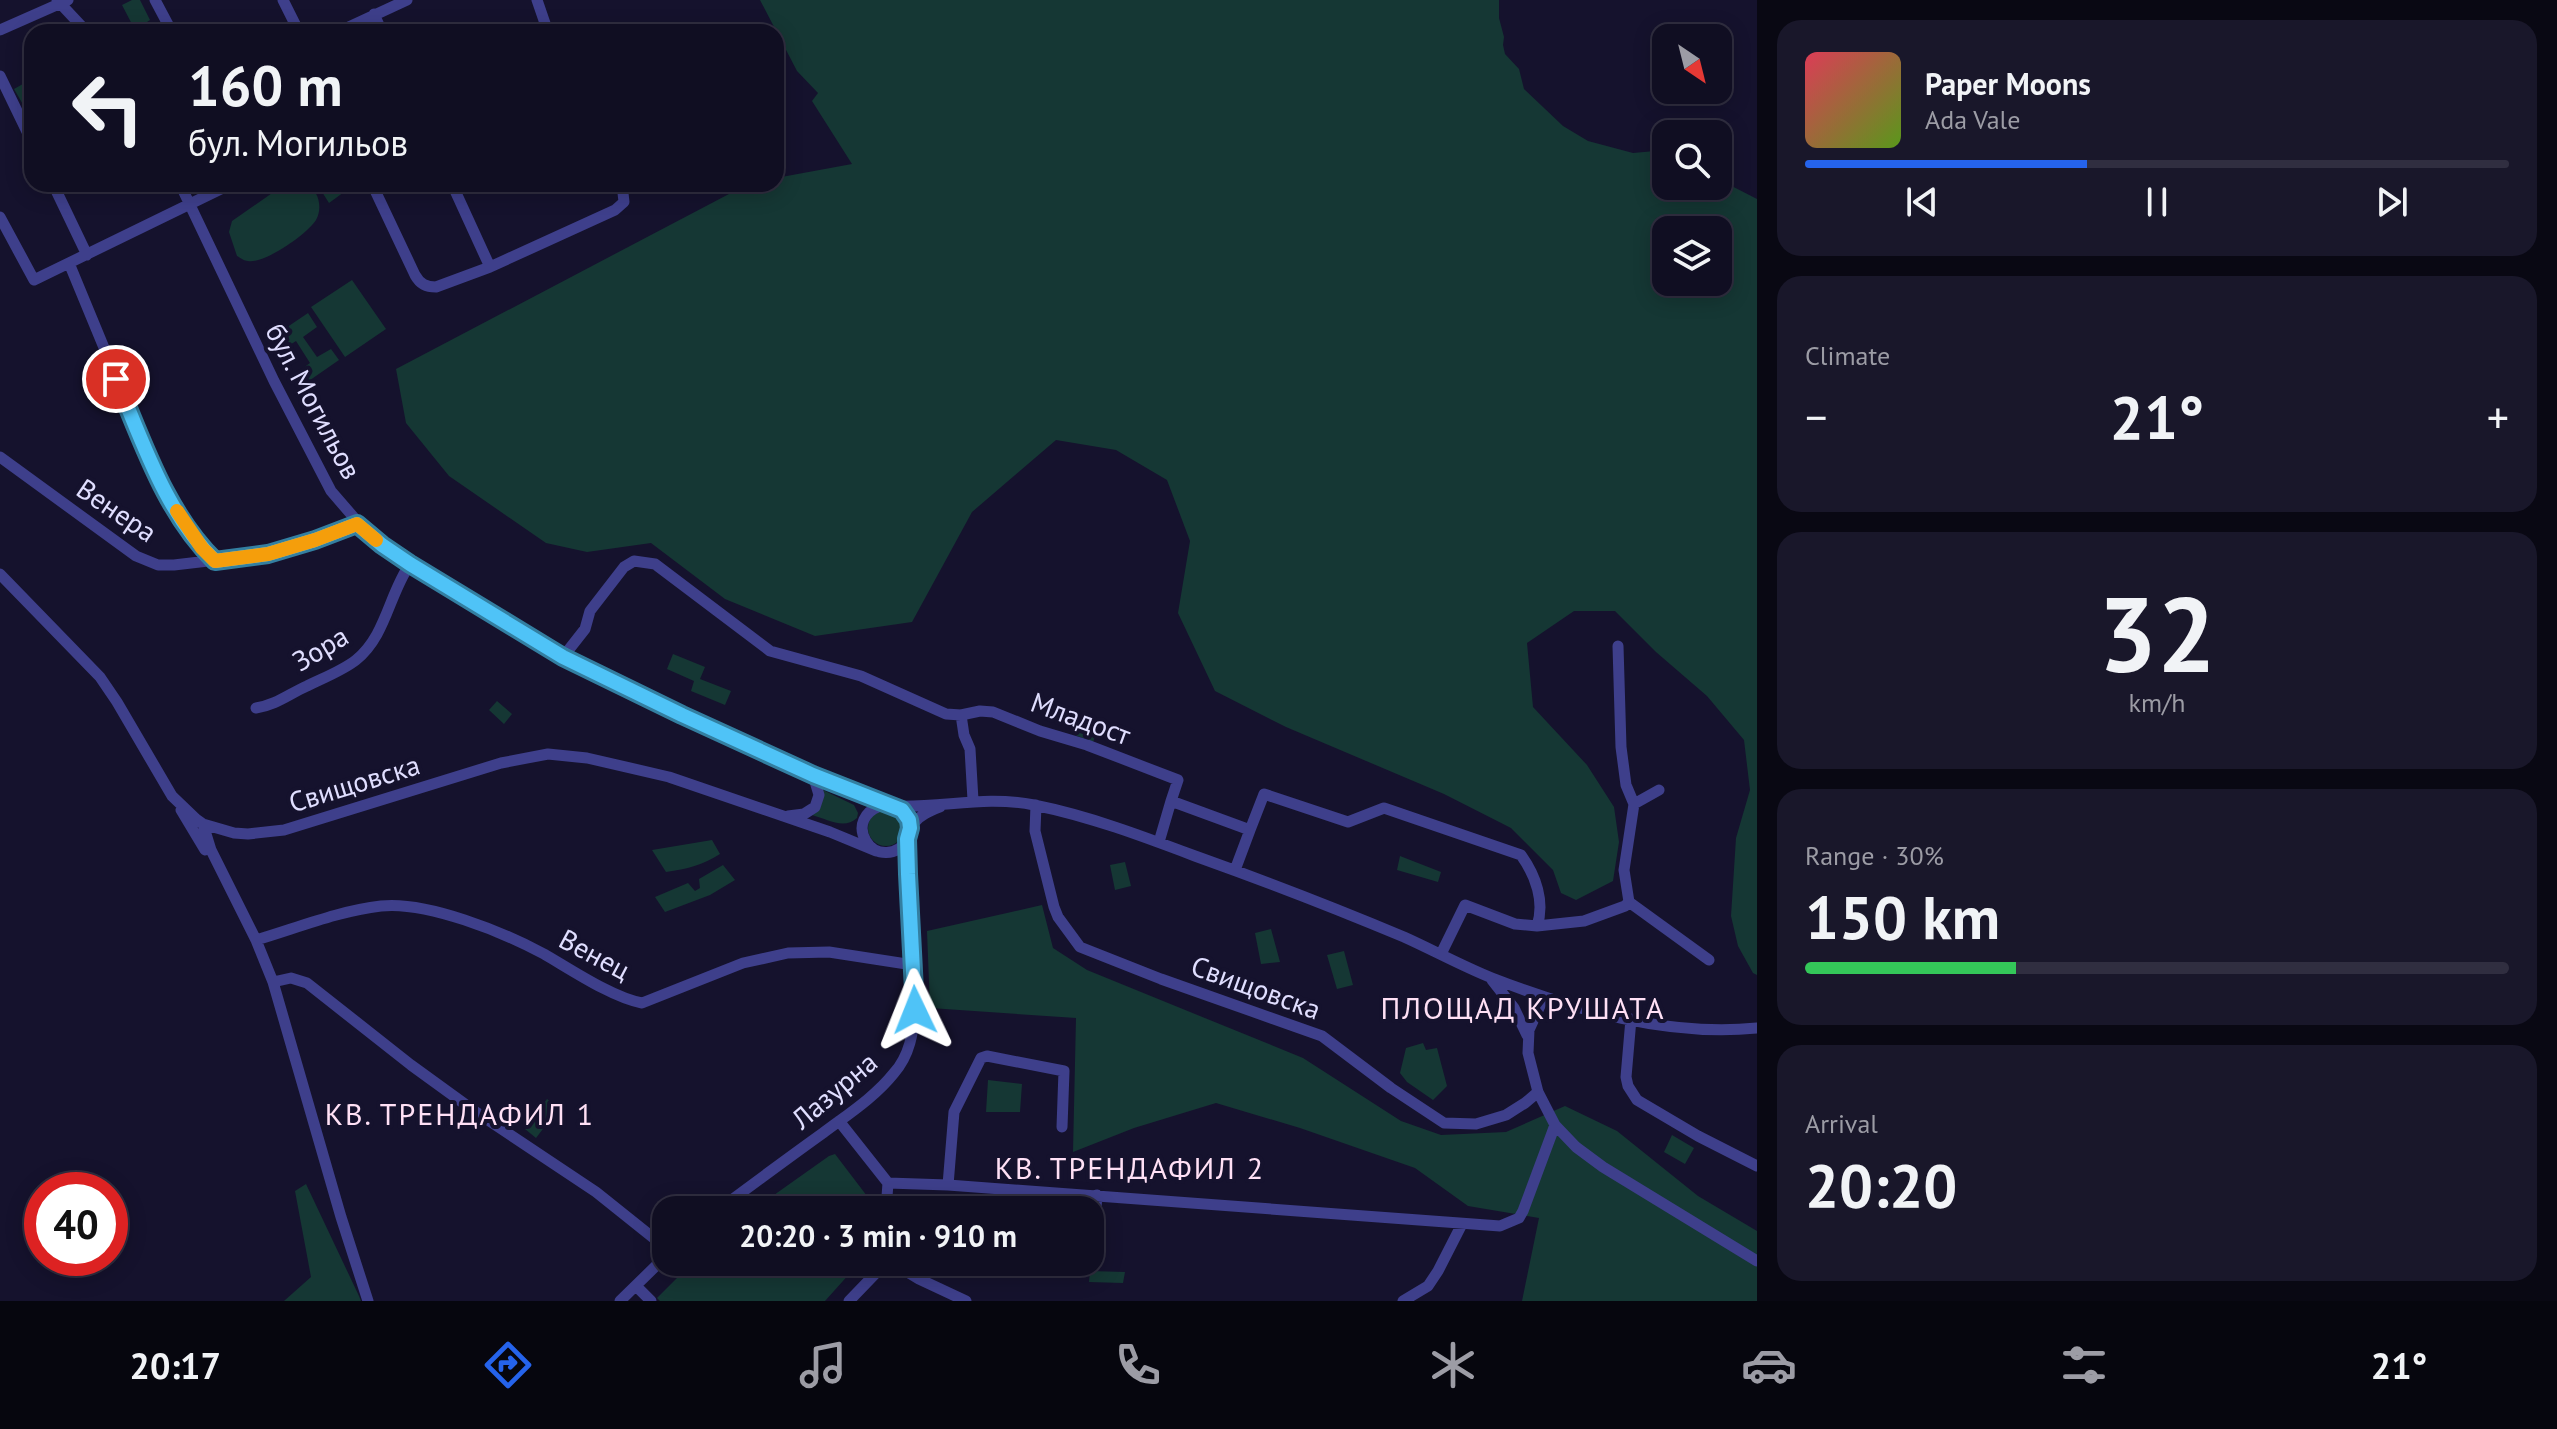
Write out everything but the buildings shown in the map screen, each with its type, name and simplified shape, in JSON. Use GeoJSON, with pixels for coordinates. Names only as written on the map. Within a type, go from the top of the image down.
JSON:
{"type":"FeatureCollection","features":[{"type":"Feature","properties":{"kind":"street"},"geometry":{"type":"LineString","coordinates":[[155,0],[168,24]]}},
{"type":"Feature","properties":{"kind":"street"},"geometry":{"type":"LineString","coordinates":[[283,0],[295,24]]}},
{"type":"Feature","properties":{"kind":"street"},"geometry":{"type":"LineString","coordinates":[[354,24],[407,0]]}},
{"type":"Feature","properties":{"kind":"street"},"geometry":{"type":"LineString","coordinates":[[537,0],[545,24]]}},
{"type":"Feature","properties":{"kind":"street"},"geometry":{"type":"LineString","coordinates":[[0,30],[61,1],[80,24]]}},
{"type":"Feature","properties":{"kind":"street"},"geometry":{"type":"LineString","coordinates":[[374,14],[378,24]]}},
{"type":"Feature","properties":{"kind":"street"},"geometry":{"type":"LineString","coordinates":[[0,76],[24,126]]}},
{"type":"Feature","properties":{"kind":"street"},"geometry":{"type":"LineString","coordinates":[[57,192],[87,255]]}},
{"type":"Feature","properties":{"kind":"street","name":"бул. Могильов"},"geometry":{"type":"LineString","coordinates":[[183,192],[298,428],[331,491],[357,524],[410,564],[563,657],[813,775],[893,806]]}},
{"type":"Feature","properties":{"kind":"street"},"geometry":{"type":"LineString","coordinates":[[0,217],[34,280],[215,192]]}},
{"type":"Feature","properties":{"kind":"street"},"geometry":{"type":"LineString","coordinates":[[376,192],[419,282],[436,287],[490,267],[615,210],[624,202],[623,192]]}},
{"type":"Feature","properties":{"kind":"street"},"geometry":{"type":"LineString","coordinates":[[455,192],[490,267]]}},
{"type":"Feature","properties":{"kind":"street"},"geometry":{"type":"LineString","coordinates":[[69,263],[157,476],[195,538],[215,561]]}},
{"type":"Feature","properties":{"kind":"street","name":"Венера"},"geometry":{"type":"LineString","coordinates":[[0,457],[136,556],[158,565],[268,554],[357,524]]}},
{"type":"Feature","properties":{"kind":"street","name":"Младост"},"geometry":{"type":"LineString","coordinates":[[563,657],[585,629],[590,611],[624,567],[634,561],[655,564],[770,651],[861,676],[946,714],[993,712],[1087,745],[1178,780],[1171,801]]}},
{"type":"Feature","properties":{"kind":"street","name":"Зора"},"geometry":{"type":"LineString","coordinates":[[256,708],[273,705],[344,668],[364,653],[378,633],[399,579],[410,564]]}},
{"type":"Feature","properties":{"kind":"street","name":"Свищовска"},"geometry":{"type":"LineString","coordinates":[[0,574],[100,677],[172,796],[203,824],[248,834],[284,830],[501,763],[548,754],[587,758],[669,777],[880,852]]}},
{"type":"Feature","properties":{"kind":"street"},"geometry":{"type":"LineString","coordinates":[[1618,646],[1621,747],[1626,785],[1634,804],[1624,870],[1629,902],[1709,960]]}},
{"type":"Feature","properties":{"kind":"street"},"geometry":{"type":"LineString","coordinates":[[961,715],[970,749],[973,800]]}},
{"type":"Feature","properties":{"kind":"street"},"geometry":{"type":"LineString","coordinates":[[783,817],[804,814],[815,807],[819,795],[813,775]]}},
{"type":"Feature","properties":{"kind":"street"},"geometry":{"type":"LineString","coordinates":[[845,788],[857,799],[867,843],[880,852],[898,858],[908,874]]}},
{"type":"Feature","properties":{"kind":"street"},"geometry":{"type":"LineString","coordinates":[[1634,804],[1659,790]]}},
{"type":"Feature","properties":{"kind":"street"},"geometry":{"type":"LineString","coordinates":[[1235,870],[1264,794],[1348,822],[1384,808],[1521,855],[1542,903],[1537,926]]}},
{"type":"Feature","properties":{"kind":"street"},"geometry":{"type":"LineString","coordinates":[[172,796],[236,902]]}},
{"type":"Feature","properties":{"kind":"street"},"geometry":{"type":"LineString","coordinates":[[864,821],[876,807],[944,805],[973,800],[1036,805],[1109,825],[1235,870],[1544,997],[1631,1019],[1698,1030],[1757,1028]]}},
{"type":"Feature","properties":{"kind":"street"},"geometry":{"type":"LineString","coordinates":[[1159,842],[1171,801],[1250,830]]}},
{"type":"Feature","properties":{"kind":"street"},"geometry":{"type":"LineString","coordinates":[[880,852],[898,850],[920,817],[944,805]]}},
{"type":"Feature","properties":{"kind":"street","name":"Свищовска"},"geometry":{"type":"LineString","coordinates":[[1036,805],[1035,831],[1054,907],[1080,947],[1322,1036],[1444,1123],[1476,1124],[1506,1115],[1538,1092]]}},
{"type":"Feature","properties":{"kind":"street"},"geometry":{"type":"LineString","coordinates":[[893,806],[905,813],[909,834]]}},
{"type":"Feature","properties":{"kind":"street","name":"Свищовска"},"geometry":{"type":"LineString","coordinates":[[830,832],[864,821]]}},
{"type":"Feature","properties":{"kind":"street"},"geometry":{"type":"LineString","coordinates":[[203,824],[211,850],[256,940],[273,982],[368,1301]]}},
{"type":"Feature","properties":{"kind":"street","name":"Лазурна"},"geometry":{"type":"LineString","coordinates":[[737,1196],[885,1083],[895,1073],[909,1048],[915,1010],[909,834]]}},
{"type":"Feature","properties":{"kind":"street"},"geometry":{"type":"LineString","coordinates":[[1441,954],[1465,905],[1515,924],[1537,926],[1584,921],[1629,902]]}},
{"type":"Feature","properties":{"kind":"street","name":"Венец"},"geometry":{"type":"LineString","coordinates":[[256,940],[360,910],[382,906],[424,909],[522,943],[601,986],[642,1003],[743,963],[788,953],[829,952],[913,965]]}},
{"type":"Feature","properties":{"kind":"street"},"geometry":{"type":"LineString","coordinates":[[1489,976],[1509,999],[1527,1035],[1528,1053],[1538,1092],[1555,1125],[1576,1147],[1603,1167],[1757,1261]]}},
{"type":"Feature","properties":{"kind":"street"},"geometry":{"type":"LineString","coordinates":[[273,982],[291,978],[307,983],[411,1065],[596,1192],[652,1237]]}},
{"type":"Feature","properties":{"kind":"street"},"geometry":{"type":"LineString","coordinates":[[1527,1035],[1544,997]]}},
{"type":"Feature","properties":{"kind":"street"},"geometry":{"type":"LineString","coordinates":[[1631,1019],[1626,1077],[1632,1094],[1642,1105],[1757,1166]]}},
{"type":"Feature","properties":{"kind":"street"},"geometry":{"type":"LineString","coordinates":[[948,1185],[954,1112],[981,1058],[987,1056],[1064,1071],[1062,1127]]}},
{"type":"Feature","properties":{"kind":"street"},"geometry":{"type":"LineString","coordinates":[[839,1121],[888,1183],[887,1196]]}},
{"type":"Feature","properties":{"kind":"street"},"geometry":{"type":"LineString","coordinates":[[888,1183],[1097,1195],[1500,1226],[1519,1218],[1555,1125]]}},
{"type":"Feature","properties":{"kind":"street"},"geometry":{"type":"LineString","coordinates":[[1403,1301],[1428,1286],[1462,1224]]}},
{"type":"Feature","properties":{"kind":"street"},"geometry":{"type":"LineString","coordinates":[[620,1301],[652,1270]]}},
{"type":"Feature","properties":{"kind":"street"},"geometry":{"type":"LineString","coordinates":[[849,1301],[873,1276]]}},
{"type":"Feature","properties":{"kind":"street"},"geometry":{"type":"LineString","coordinates":[[914,1276],[966,1301]]}},
{"type":"Feature","properties":{"kind":"street"},"geometry":{"type":"LineString","coordinates":[[636,1286],[651,1301]]}},
{"type":"Feature","properties":{"kind":"green space"},"geometry":{"type":"Polygon","coordinates":[[[140,0],[150,20],[144,24],[132,24],[122,5],[140,0]]]}},
{"type":"Feature","properties":{"kind":"green space"},"geometry":{"type":"Polygon","coordinates":[[[760,0],[1499,0],[1505,54],[1519,69],[1524,89],[1563,126],[1588,141],[1633,153],[1652,151],[1652,200],[1732,200],[1732,186],[1757,199],[1757,975],[1738,946],[1731,916],[1736,838],[1750,790],[1744,740],[1707,696],[1615,611],[1574,611],[1527,643],[1533,707],[1587,765],[1614,807],[1619,842],[1613,881],[1576,900],[1561,893],[1553,870],[1511,828],[1444,794],[1286,727],[1215,691],[1178,613],[1190,541],[1167,480],[1116,450],[1056,440],[972,512],[912,622],[815,636],[725,599],[651,543],[587,552],[546,543],[449,476],[406,423],[396,369],[733,192],[784,192],[784,177],[852,164],[812,101],[818,93],[797,71],[784,46],[784,24],[773,24],[760,0]]]}},
{"type":"Feature","properties":{"kind":"green space"},"geometry":{"type":"Polygon","coordinates":[[[24,83],[24,106],[14,89],[24,83]]]}},
{"type":"Feature","properties":{"kind":"green space"},"geometry":{"type":"Polygon","coordinates":[[[274,192],[314,192],[319,204],[318,215],[311,226],[275,253],[255,261],[237,256],[229,232],[232,221],[274,192]]]}},
{"type":"Feature","properties":{"kind":"green space"},"geometry":{"type":"Polygon","coordinates":[[[322,192],[344,192],[329,203],[322,192]]]}},
{"type":"Feature","properties":{"kind":"green space"},"geometry":{"type":"Polygon","coordinates":[[[352,280],[386,329],[345,357],[311,307],[352,280]]]}},
{"type":"Feature","properties":{"kind":"green space"},"geometry":{"type":"Polygon","coordinates":[[[308,313],[317,327],[303,337],[317,357],[331,349],[339,360],[303,385],[296,373],[310,363],[296,341],[282,350],[274,336],[308,313]]]}},
{"type":"Feature","properties":{"kind":"green space"},"geometry":{"type":"Polygon","coordinates":[[[673,654],[705,667],[700,679],[731,691],[725,705],[691,691],[694,681],[667,669],[673,654]]]}},
{"type":"Feature","properties":{"kind":"green space"},"geometry":{"type":"Polygon","coordinates":[[[497,701],[512,714],[504,724],[489,710],[497,701]]]}},
{"type":"Feature","properties":{"kind":"green space"},"geometry":{"type":"Polygon","coordinates":[[[1081,719],[1099,727],[1093,742],[1075,735],[1081,719]]]}},
{"type":"Feature","properties":{"kind":"green space"},"geometry":{"type":"Polygon","coordinates":[[[823,790],[854,805],[857,818],[841,823],[812,815],[823,790]]]}},
{"type":"Feature","properties":{"kind":"green space"},"geometry":{"type":"Polygon","coordinates":[[[886,810],[899,815],[904,828],[899,841],[886,846],[873,841],[868,828],[873,815],[886,810]]]}},
{"type":"Feature","properties":{"kind":"green space"},"geometry":{"type":"Polygon","coordinates":[[[712,840],[720,854],[701,864],[674,871],[666,872],[652,850],[712,840]]]}},
{"type":"Feature","properties":{"kind":"green space"},"geometry":{"type":"Polygon","coordinates":[[[1400,856],[1441,872],[1438,882],[1397,870],[1400,856]]]}},
{"type":"Feature","properties":{"kind":"green space"},"geometry":{"type":"Polygon","coordinates":[[[1125,862],[1131,886],[1115,890],[1110,865],[1125,862]]]}},
{"type":"Feature","properties":{"kind":"green space"},"geometry":{"type":"Polygon","coordinates":[[[723,865],[735,880],[710,895],[665,912],[655,897],[688,883],[695,891],[700,888],[699,879],[723,865]]]}},
{"type":"Feature","properties":{"kind":"green space"},"geometry":{"type":"Polygon","coordinates":[[[1042,905],[1053,948],[1087,970],[1303,1058],[1401,1121],[1441,1135],[1506,1132],[1565,1106],[1617,1131],[1698,1196],[1757,1231],[1757,1301],[1522,1301],[1539,1218],[1468,1206],[1415,1168],[1216,1103],[1134,1128],[1073,1152],[1076,1018],[930,1008],[927,931],[1042,905]]]}},
{"type":"Feature","properties":{"kind":"green space"},"geometry":{"type":"Polygon","coordinates":[[[1271,929],[1280,962],[1261,964],[1255,933],[1271,929]]]}},
{"type":"Feature","properties":{"kind":"green space"},"geometry":{"type":"Polygon","coordinates":[[[1344,951],[1353,985],[1337,989],[1327,955],[1344,951]]]}},
{"type":"Feature","properties":{"kind":"green space"},"geometry":{"type":"Polygon","coordinates":[[[1423,1043],[1426,1050],[1437,1048],[1447,1086],[1433,1100],[1407,1082],[1400,1073],[1406,1048],[1423,1043]]]}},
{"type":"Feature","properties":{"kind":"green space"},"geometry":{"type":"Polygon","coordinates":[[[988,1080],[1022,1084],[1020,1112],[986,1112],[988,1080]]]}},
{"type":"Feature","properties":{"kind":"green space"},"geometry":{"type":"Polygon","coordinates":[[[547,1099],[559,1108],[536,1138],[525,1129],[547,1099]]]}},
{"type":"Feature","properties":{"kind":"green space"},"geometry":{"type":"Polygon","coordinates":[[[1672,1135],[1694,1148],[1685,1164],[1664,1152],[1672,1135]]]}},
{"type":"Feature","properties":{"kind":"green space"},"geometry":{"type":"Polygon","coordinates":[[[835,1154],[867,1196],[773,1196],[835,1154]]]}},
{"type":"Feature","properties":{"kind":"green space"},"geometry":{"type":"Polygon","coordinates":[[[306,1184],[361,1301],[284,1301],[311,1277],[295,1191],[306,1184]]]}},
{"type":"Feature","properties":{"kind":"green space"},"geometry":{"type":"Polygon","coordinates":[[[1104,1271],[1125,1272],[1123,1283],[1089,1282],[1090,1276],[1104,1276],[1104,1271]]]}},
{"type":"Feature","properties":{"kind":"green space"},"geometry":{"type":"Polygon","coordinates":[[[679,1276],[847,1276],[825,1301],[660,1301],[657,1298],[679,1276]]]}},
{"type":"Feature","properties":{"kind":"slow traffic"},"geometry":{"type":"LineString","coordinates":[[177,511],[202,548],[215,561],[268,554],[357,524],[376,540]]}},
{"type":"Feature","properties":{"kind":"district","name":"ПЛОЩАД КРУШАТА"},"geometry":{"type":"Point","coordinates":[1523,1007]}},
{"type":"Feature","properties":{"kind":"district","name":"КВ. ТРЕНДАФИЛ 1"},"geometry":{"type":"Point","coordinates":[460,1113]}},
{"type":"Feature","properties":{"kind":"district","name":"КВ. ТРЕНДАФИЛ 2"},"geometry":{"type":"Point","coordinates":[1130,1167]}},
{"type":"Feature","properties":{"kind":"route"},"geometry":{"type":"LineString","coordinates":[[116,379],[157,476],[180,516],[215,561],[268,554],[357,524],[410,564],[563,657],[813,775],[902,810],[910,828],[907,839],[915,1010]]}}]}
